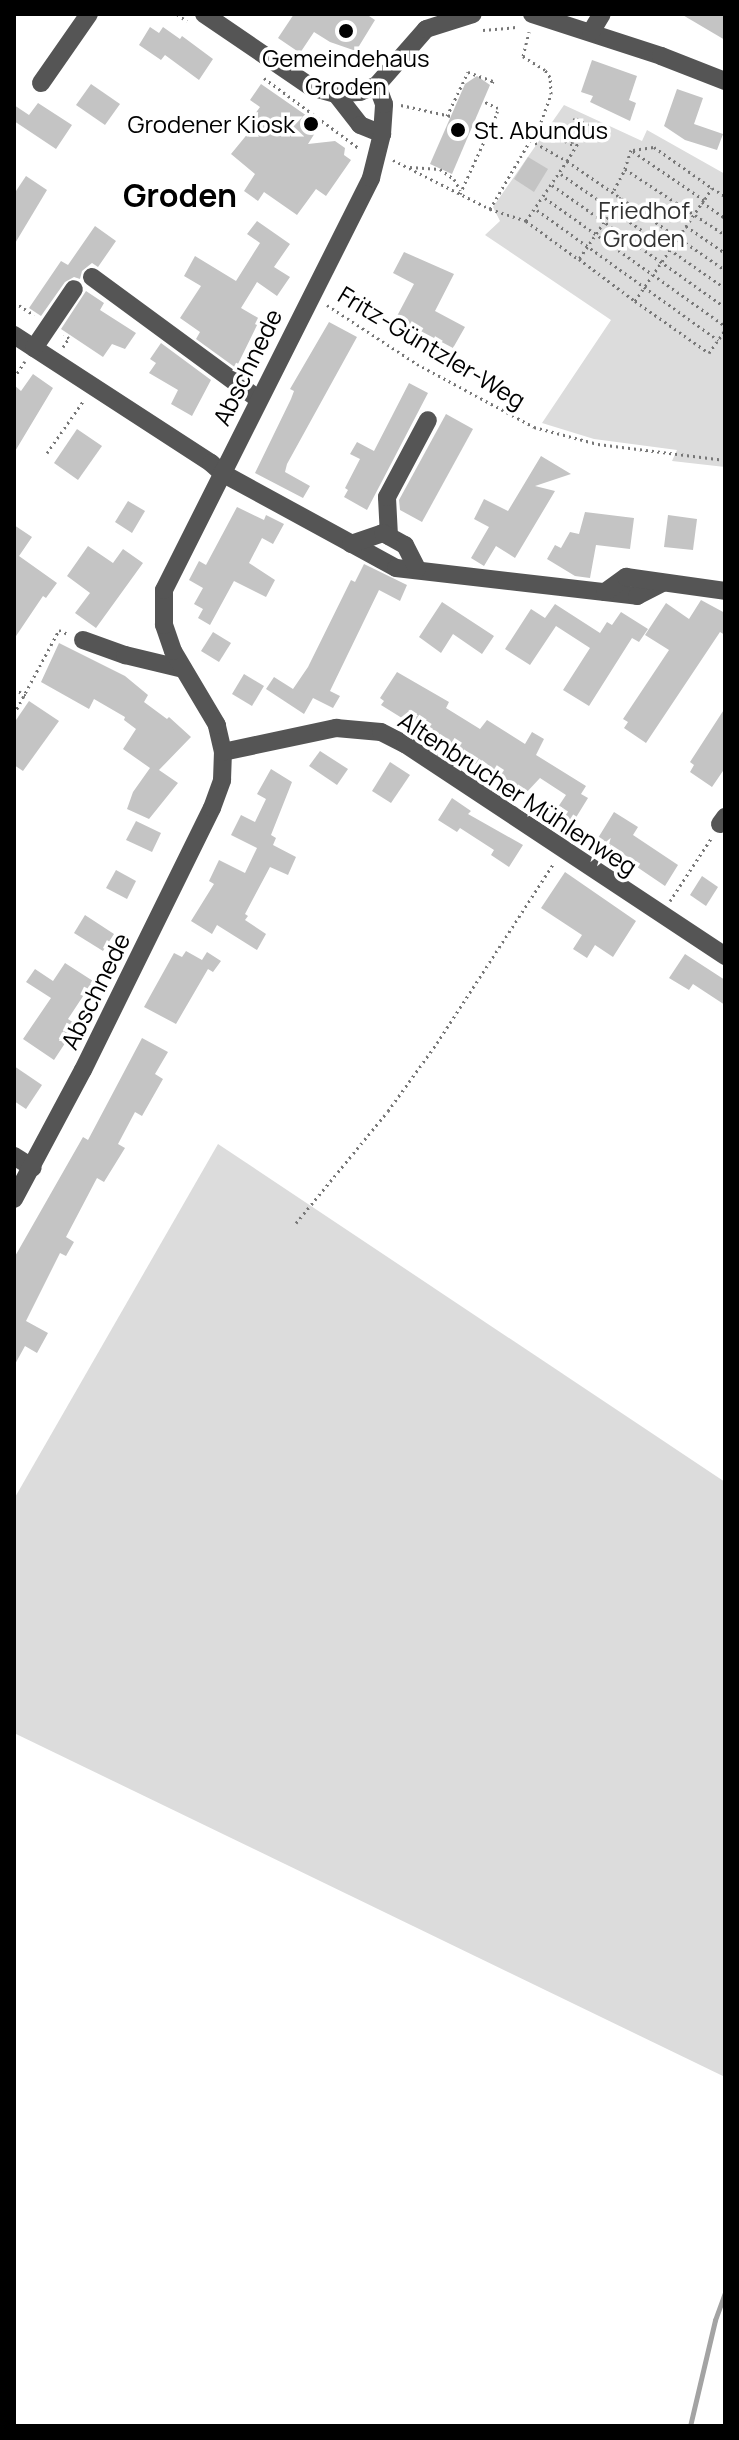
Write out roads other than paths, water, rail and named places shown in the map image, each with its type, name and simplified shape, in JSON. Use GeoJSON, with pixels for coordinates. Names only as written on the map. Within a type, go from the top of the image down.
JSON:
{"type":"FeatureCollection","features":[{"type":"Feature","properties":{"kind":"street"},"geometry":{"type":"LineString","coordinates":[[41,83],[89,14]]}},
{"type":"Feature","properties":{"kind":"street"},"geometry":{"type":"LineString","coordinates":[[204,14],[311,87],[336,94],[360,92],[377,85],[426,29],[471,23]]}},
{"type":"Feature","properties":{"kind":"street"},"geometry":{"type":"LineString","coordinates":[[532,14],[725,81]]}},
{"type":"Feature","properties":{"kind":"street"},"geometry":{"type":"LineString","coordinates":[[591,32],[602,14]]}},
{"type":"Feature","properties":{"kind":"street","name":"Abschnede"},"geometry":{"type":"LineString","coordinates":[[14,1199],[33,1168],[212,808],[222,780],[223,752],[217,725],[183,669],[164,625],[164,590],[371,178],[382,134],[384,104],[377,85]]}},
{"type":"Feature","properties":{"kind":"street"},"geometry":{"type":"LineString","coordinates":[[336,94],[349,116],[370,131],[382,134]]}},
{"type":"Feature","properties":{"kind":"street"},"geometry":{"type":"LineString","coordinates":[[92,277],[258,399]]}},
{"type":"Feature","properties":{"kind":"street"},"geometry":{"type":"LineString","coordinates":[[34,348],[74,289]]}},
{"type":"Feature","properties":{"kind":"street"},"geometry":{"type":"LineString","coordinates":[[14,335],[222,473],[396,568],[605,592],[626,577],[725,591]]}},
{"type":"Feature","properties":{"kind":"street"},"geometry":{"type":"LineString","coordinates":[[389,536],[387,497],[428,420]]}},
{"type":"Feature","properties":{"kind":"street"},"geometry":{"type":"LineString","coordinates":[[351,544],[383,533],[405,545],[417,569]]}},
{"type":"Feature","properties":{"kind":"street"},"geometry":{"type":"LineString","coordinates":[[83,640],[125,655],[183,669]]}},
{"type":"Feature","properties":{"kind":"street","name":"Altenbrucher Mühlenweg"},"geometry":{"type":"LineString","coordinates":[[223,752],[336,728],[381,732],[405,744],[725,956]]}},
{"type":"Feature","properties":{"kind":"street"},"geometry":{"type":"LineString","coordinates":[[14,1156],[33,1168]]}},
{"type":"Feature","properties":{"kind":"waterway"},"geometry":{"type":"LineString","coordinates":[[690,2426],[715,2320],[725,2293]]}},
{"type":"Feature","properties":{"kind":"place","name":"Gemeindehaus Groden"},"geometry":{"type":"Point","coordinates":[346,31]}},
{"type":"Feature","properties":{"kind":"place","name":"Grodener Kiosk"},"geometry":{"type":"Point","coordinates":[311,124]}},
{"type":"Feature","properties":{"kind":"place","name":"St. Abundus"},"geometry":{"type":"Point","coordinates":[458,130]}},
{"type":"Feature","properties":{"kind":"district","name":"Groden"},"geometry":{"type":"Point","coordinates":[180,195]}},
{"type":"Feature","properties":{"kind":"park label","name":"Friedhof Groden"},"geometry":{"type":"Point","coordinates":[644,224]}}]}
